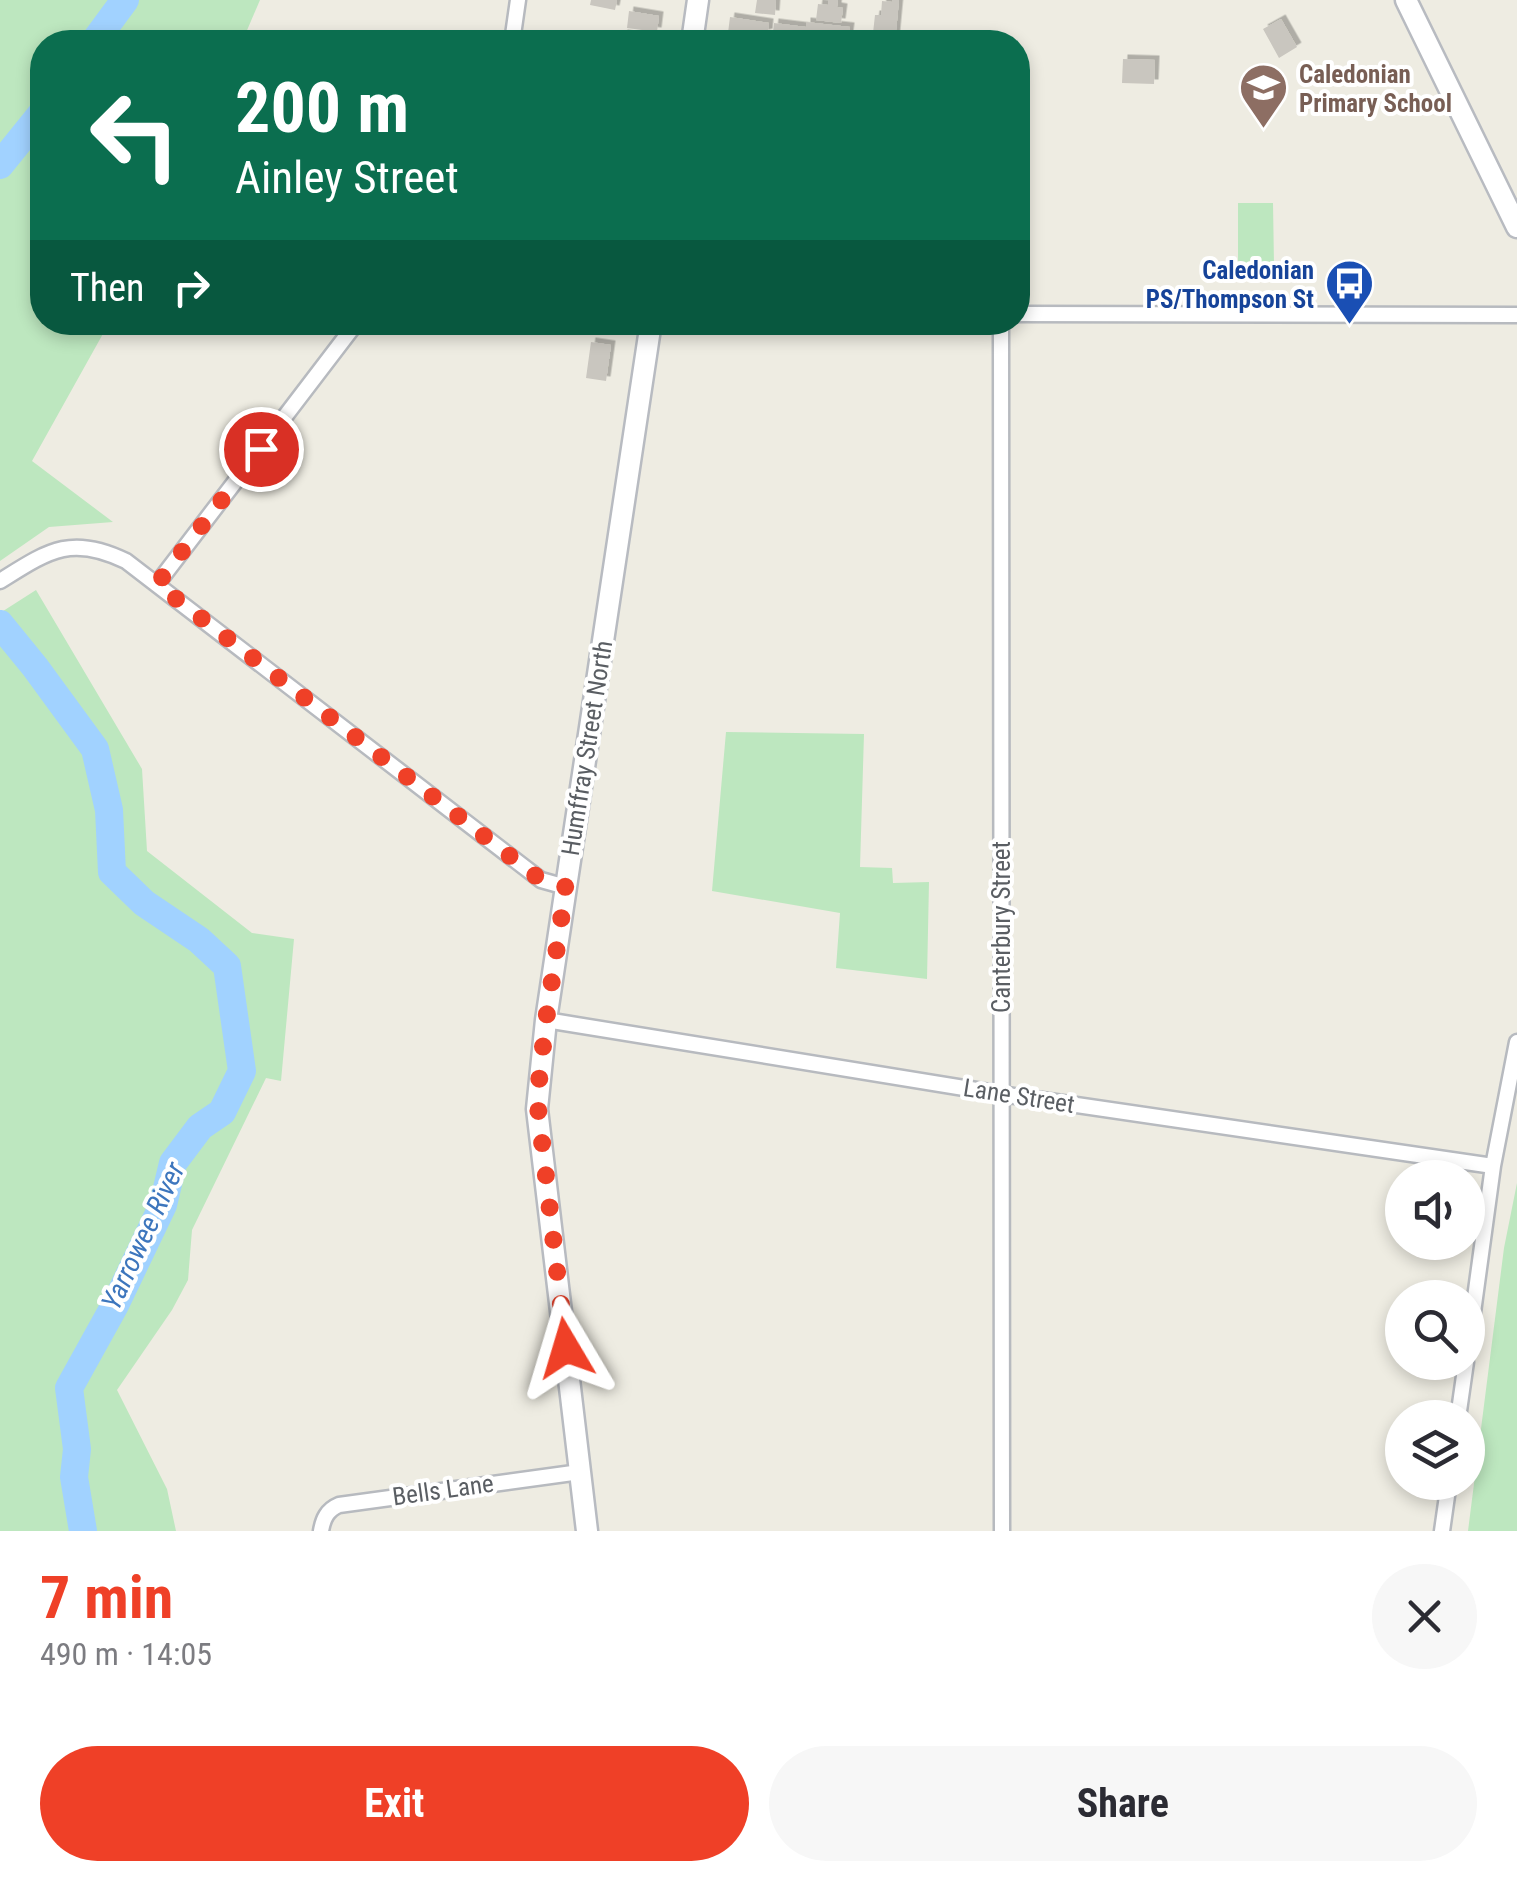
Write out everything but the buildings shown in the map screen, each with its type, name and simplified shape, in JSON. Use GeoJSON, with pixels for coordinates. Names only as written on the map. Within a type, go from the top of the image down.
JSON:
{"type":"FeatureCollection","features":[{"type":"Feature","properties":{"kind":"street"},"geometry":{"type":"LineString","coordinates":[[514,30],[518,0]]}},
{"type":"Feature","properties":{"kind":"street"},"geometry":{"type":"LineString","coordinates":[[694,30],[698,0]]}},
{"type":"Feature","properties":{"kind":"street"},"geometry":{"type":"LineString","coordinates":[[1406,0],[1517,227]]}},
{"type":"Feature","properties":{"kind":"street"},"geometry":{"type":"LineString","coordinates":[[1030,314],[1517,315]]}},
{"type":"Feature","properties":{"kind":"street"},"geometry":{"type":"LineString","coordinates":[[157,584],[347,335]]}},
{"type":"Feature","properties":{"kind":"street","name":"Humffray Street North"},"geometry":{"type":"LineString","coordinates":[[587,1531],[537,1109],[546,1020],[649,335]]}},
{"type":"Feature","properties":{"kind":"street","name":"Canterbury Street"},"geometry":{"type":"LineString","coordinates":[[1001,335],[1002,1531]]}},
{"type":"Feature","properties":{"kind":"street"},"geometry":{"type":"LineString","coordinates":[[0,580],[55,550],[89,547],[126,561],[541,880],[566,887]]}},
{"type":"Feature","properties":{"kind":"street","name":"Lane Street"},"geometry":{"type":"LineString","coordinates":[[546,1020],[1000,1094],[1493,1166]]}},
{"type":"Feature","properties":{"kind":"street"},"geometry":{"type":"LineString","coordinates":[[1477,1280],[1493,1166],[1517,1042]]}},
{"type":"Feature","properties":{"kind":"street","name":"Bells Lane"},"geometry":{"type":"LineString","coordinates":[[321,1531],[328,1512],[343,1504],[580,1472]]}},
{"type":"Feature","properties":{"kind":"street"},"geometry":{"type":"LineString","coordinates":[[1442,1531],[1446,1500]]}},
{"type":"Feature","properties":{"kind":"green space"},"geometry":{"type":"Polygon","coordinates":[[[0,0],[260,0],[247,30],[30,30],[30,335],[102,335],[32,461],[113,522],[49,527],[0,561],[0,0]]]}},
{"type":"Feature","properties":{"kind":"green space"},"geometry":{"type":"Polygon","coordinates":[[[1238,203],[1273,203],[1274,264],[1238,264],[1238,203]]]}},
{"type":"Feature","properties":{"kind":"green space"},"geometry":{"type":"Polygon","coordinates":[[[36,590],[142,769],[147,851],[252,933],[294,939],[281,1081],[266,1078],[192,1230],[188,1280],[117,1390],[167,1489],[176,1531],[0,1531],[0,613],[36,590]]]}},
{"type":"Feature","properties":{"kind":"green space"},"geometry":{"type":"Polygon","coordinates":[[[726,732],[864,734],[860,867],[892,868],[893,883],[929,882],[927,979],[836,968],[840,913],[712,891],[726,732]]]}},
{"type":"Feature","properties":{"kind":"green space"},"geometry":{"type":"Polygon","coordinates":[[[1517,1183],[1517,1531],[1468,1531],[1472,1500],[1485,1500],[1485,1400],[1504,1248],[1517,1183]]]}},
{"type":"Feature","properties":{"kind":"waterway","name":"Yarrowee River"},"geometry":{"type":"LineString","coordinates":[[103,30],[125,0]]}},
{"type":"Feature","properties":{"kind":"waterway","name":"Yarrowee River"},"geometry":{"type":"LineString","coordinates":[[0,165],[30,128]]}},
{"type":"Feature","properties":{"kind":"waterway","name":"Yarrowee River"},"geometry":{"type":"LineString","coordinates":[[0,624],[95,749],[109,810],[112,872],[144,903],[199,940],[227,966],[242,1071],[222,1112],[200,1127],[173,1163],[163,1205],[69,1388],[77,1449],[74,1477],[83,1531]]}},
{"type":"Feature","properties":{"kind":"place","name":"Caledonian Primary School"},"geometry":{"type":"Point","coordinates":[1264,130]}},
{"type":"Feature","properties":{"kind":"place","name":"Caledonian PS/Thompson St"},"geometry":{"type":"Point","coordinates":[1349,326]}},
{"type":"Feature","properties":{"kind":"route"},"geometry":{"type":"LineString","coordinates":[[261,449],[157,584],[541,880],[566,887],[537,1099],[566,1348]]}}]}
